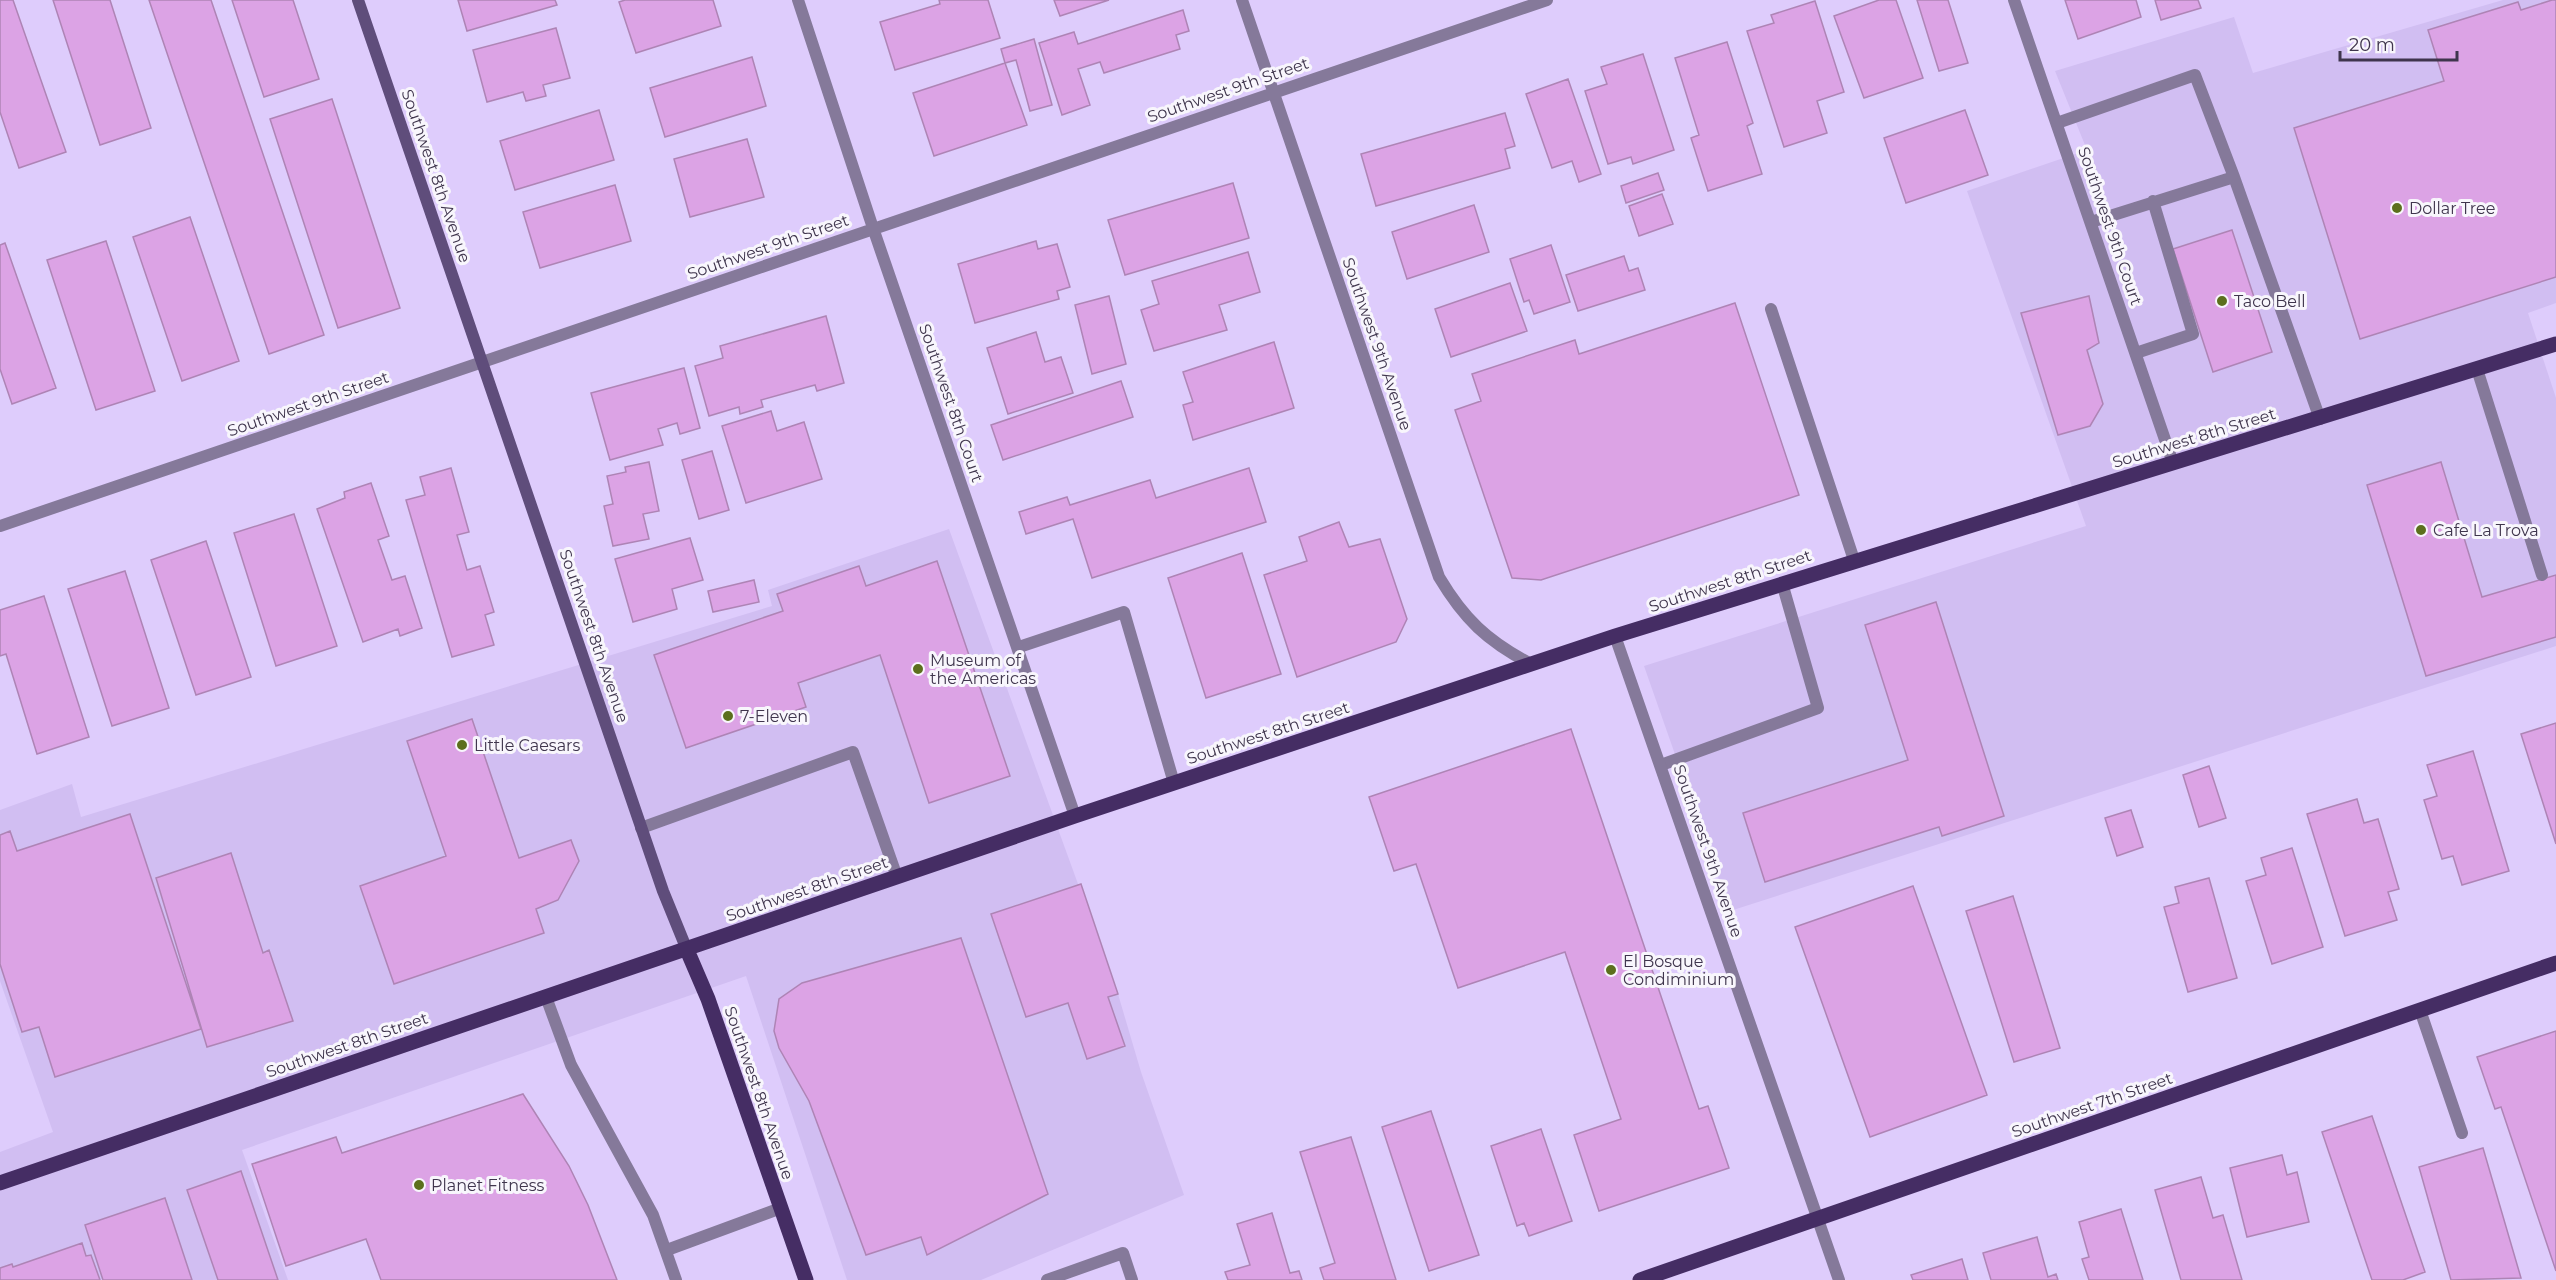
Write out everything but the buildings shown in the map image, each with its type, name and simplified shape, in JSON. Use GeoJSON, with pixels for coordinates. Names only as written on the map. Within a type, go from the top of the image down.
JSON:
{"type":"FeatureCollection","features":[{"type":"Feature","properties":{"kind":"main road","name":"Southwest 8th Street"},"geometry":{"type":"LineString","coordinates":[[0,1184],[1075,816],[1615,636],[2556,344]]}},
{"type":"Feature","properties":{"kind":"main road","name":"Southwest 8th Avenue"},"geometry":{"type":"LineString","coordinates":[[687,950],[708,999],[806,1280]]}},
{"type":"Feature","properties":{"kind":"main road","name":"Southwest 7th Street"},"geometry":{"type":"LineString","coordinates":[[1640,1280],[2556,963]]}},
{"type":"Feature","properties":{"kind":"street","name":"Southwest 8th Avenue"},"geometry":{"type":"LineString","coordinates":[[358,0],[641,828],[687,950]]}},
{"type":"Feature","properties":{"kind":"street","name":"Southwest 8th Court"},"geometry":{"type":"LineString","coordinates":[[798,0],[873,228],[1019,647],[1075,816]]}},
{"type":"Feature","properties":{"kind":"street","name":"Southwest 9th Avenue"},"geometry":{"type":"LineString","coordinates":[[1242,0],[1439,577],[1456,606],[1476,628],[1501,649],[1531,664]]}},
{"type":"Feature","properties":{"kind":"street","name":"Southwest 9th Street"},"geometry":{"type":"LineString","coordinates":[[0,526],[1546,0]]}},
{"type":"Feature","properties":{"kind":"street","name":"Southwest 9th Court"},"geometry":{"type":"LineString","coordinates":[[2014,0],[2173,464]]}},
{"type":"Feature","properties":{"kind":"street"},"geometry":{"type":"LineString","coordinates":[[2057,123],[2195,75],[2234,177],[2320,419]]}},
{"type":"Feature","properties":{"kind":"street"},"geometry":{"type":"LineString","coordinates":[[2091,222],[2234,177]]}},
{"type":"Feature","properties":{"kind":"street"},"geometry":{"type":"LineString","coordinates":[[2136,353],[2193,334],[2153,201]]}},
{"type":"Feature","properties":{"kind":"street"},"geometry":{"type":"LineString","coordinates":[[1771,309],[1854,560]]}},
{"type":"Feature","properties":{"kind":"street"},"geometry":{"type":"LineString","coordinates":[[2476,369],[2542,575]]}},
{"type":"Feature","properties":{"kind":"street"},"geometry":{"type":"LineString","coordinates":[[1660,765],[1818,708],[1782,583]]}},
{"type":"Feature","properties":{"kind":"street"},"geometry":{"type":"LineString","coordinates":[[1019,647],[1124,612],[1174,783]]}},
{"type":"Feature","properties":{"kind":"street","name":"Southwest 9th Avenue"},"geometry":{"type":"LineString","coordinates":[[1615,636],[1839,1280]]}},
{"type":"Feature","properties":{"kind":"street"},"geometry":{"type":"LineString","coordinates":[[641,828],[853,752],[897,877]]}},
{"type":"Feature","properties":{"kind":"street"},"geometry":{"type":"LineString","coordinates":[[546,997],[571,1065],[628,1168],[667,1250],[676,1280]]}},
{"type":"Feature","properties":{"kind":"street"},"geometry":{"type":"LineString","coordinates":[[2420,1011],[2462,1133]]}},
{"type":"Feature","properties":{"kind":"street"},"geometry":{"type":"LineString","coordinates":[[667,1250],[781,1208]]}},
{"type":"Feature","properties":{"kind":"street"},"geometry":{"type":"LineString","coordinates":[[1047,1280],[1123,1253],[1132,1280]]}},
{"type":"Feature","properties":{"kind":"shaded area"},"geometry":{"type":"Polygon","coordinates":[[[2503,0],[2556,0],[2556,303],[2528,313],[2556,398],[2556,646],[1730,911],[1644,666],[2086,526],[1967,191],[2087,150],[2055,71],[2234,17],[2253,73],[2503,0]]]}},
{"type":"Feature","properties":{"kind":"shaded area"},"geometry":{"type":"Polygon","coordinates":[[[949,529],[1118,994],[1141,1072],[1184,1195],[981,1280],[847,1280],[746,976],[242,1150],[288,1280],[0,1280],[0,1152],[53,1132],[0,981],[0,810],[72,784],[81,817],[772,606],[768,590],[949,529]]]}},
{"type":"Feature","properties":{"kind":"place","name":"Dollar Tree"},"geometry":{"type":"Point","coordinates":[2397,208]}},
{"type":"Feature","properties":{"kind":"place","name":"Taco Bell"},"geometry":{"type":"Point","coordinates":[2222,301]}},
{"type":"Feature","properties":{"kind":"place","name":"Cafe La Trova"},"geometry":{"type":"Point","coordinates":[2421,530]}},
{"type":"Feature","properties":{"kind":"place","name":"Museum of the Americas"},"geometry":{"type":"Point","coordinates":[918,669]}},
{"type":"Feature","properties":{"kind":"place","name":"7-Eleven"},"geometry":{"type":"Point","coordinates":[728,716]}},
{"type":"Feature","properties":{"kind":"place","name":"Little Caesars"},"geometry":{"type":"Point","coordinates":[462,745]}},
{"type":"Feature","properties":{"kind":"place","name":"El Bosque Condiminium"},"geometry":{"type":"Point","coordinates":[1611,970]}},
{"type":"Feature","properties":{"kind":"place","name":"Planet Fitness"},"geometry":{"type":"Point","coordinates":[419,1185]}}]}
